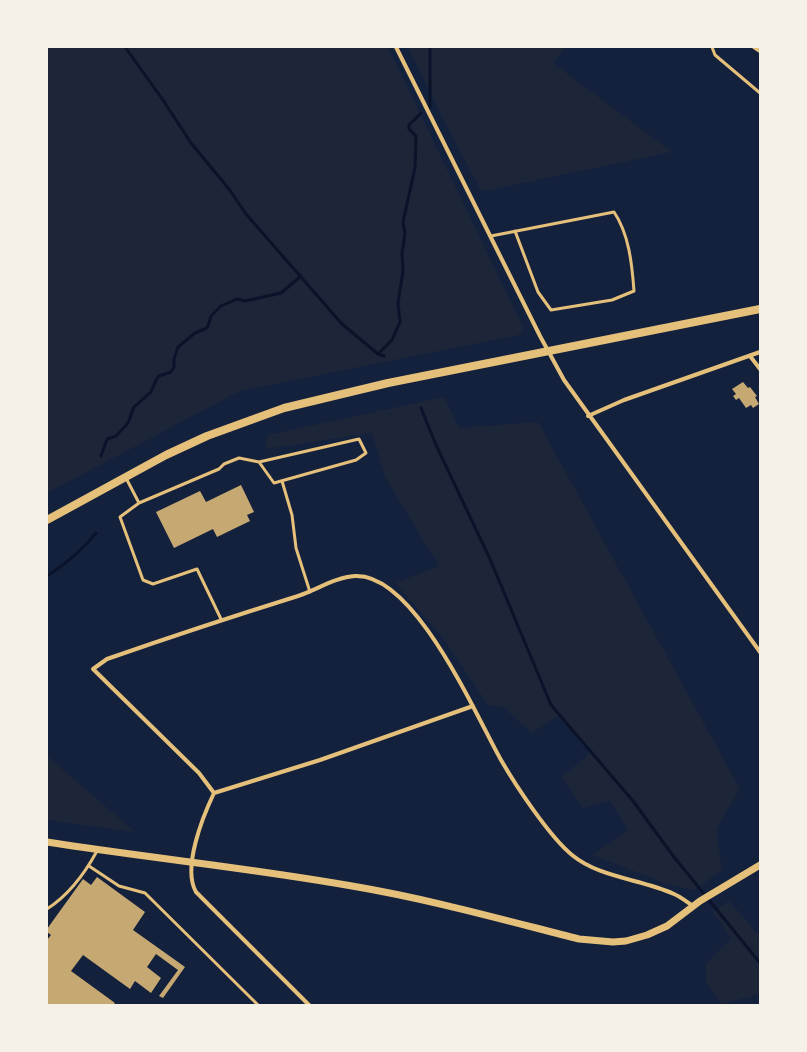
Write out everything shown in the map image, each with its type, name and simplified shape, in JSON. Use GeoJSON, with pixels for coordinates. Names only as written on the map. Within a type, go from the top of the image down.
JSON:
{"type":"FeatureCollection","features":[{"type":"Feature","properties":{"kind":"main road"},"geometry":{"type":"LineString","coordinates":[[47,520],[166,455],[207,436],[284,408],[388,384],[760,309]]}},
{"type":"Feature","properties":{"kind":"street"},"geometry":{"type":"LineString","coordinates":[[396,47],[548,351],[564,380],[588,416],[760,652]]}},
{"type":"Feature","properties":{"kind":"street"},"geometry":{"type":"LineString","coordinates":[[754,47],[760,51]]}},
{"type":"Feature","properties":{"kind":"street"},"geometry":{"type":"LineString","coordinates":[[588,416],[624,400],[760,352]]}},
{"type":"Feature","properties":{"kind":"street"},"geometry":{"type":"LineString","coordinates":[[750,356],[760,369]]}},
{"type":"Feature","properties":{"kind":"street"},"geometry":{"type":"LineString","coordinates":[[214,793],[200,773],[93,669],[107,659],[221,619],[310,592],[352,576],[366,576],[374,579],[399,597],[430,633],[446,656],[515,783],[547,827],[571,854],[590,867],[675,894],[697,904]]}},
{"type":"Feature","properties":{"kind":"street"},"geometry":{"type":"LineString","coordinates":[[309,1005],[196,892],[191,880],[191,863],[207,809],[214,793],[320,760],[473,706]]}},
{"type":"Feature","properties":{"kind":"street"},"geometry":{"type":"LineString","coordinates":[[47,842],[191,863],[284,874],[354,886],[601,942],[626,941],[647,935],[667,926],[697,904],[760,865]]}},
{"type":"Feature","properties":{"kind":"lane"},"geometry":{"type":"LineString","coordinates":[[712,47],[715,56],[760,93]]}},
{"type":"Feature","properties":{"kind":"lane"},"geometry":{"type":"LineString","coordinates":[[491,236],[614,212],[622,224],[632,268],[634,291],[612,300],[551,310],[538,292],[515,232]]}},
{"type":"Feature","properties":{"kind":"lane"},"geometry":{"type":"LineString","coordinates":[[221,619],[197,569],[153,584],[143,580],[120,517],[140,503],[219,469],[224,464],[239,458],[259,462],[359,439],[366,453],[356,460],[274,483],[259,462]]}},
{"type":"Feature","properties":{"kind":"lane"},"geometry":{"type":"LineString","coordinates":[[125,478],[140,503]]}},
{"type":"Feature","properties":{"kind":"lane"},"geometry":{"type":"LineString","coordinates":[[282,481],[292,515],[296,548],[310,592]]}},
{"type":"Feature","properties":{"kind":"lane"},"geometry":{"type":"LineString","coordinates":[[47,909],[68,893],[89,866],[98,850]]}},
{"type":"Feature","properties":{"kind":"lane"},"geometry":{"type":"LineString","coordinates":[[89,866],[119,886],[145,893],[258,1005]]}},
{"type":"Feature","properties":{"kind":"shaded area"},"geometry":{"type":"Polygon","coordinates":[[[47,47],[388,47],[522,325],[522,330],[519,335],[240,391],[47,493],[47,47]]]}},
{"type":"Feature","properties":{"kind":"shaded area"},"geometry":{"type":"Polygon","coordinates":[[[408,47],[565,47],[553,63],[672,152],[489,190],[480,189],[444,121],[408,47]]]}},
{"type":"Feature","properties":{"kind":"shaded area"},"geometry":{"type":"Polygon","coordinates":[[[444,397],[459,428],[538,422],[740,789],[716,829],[722,870],[694,890],[667,884],[592,855],[628,830],[610,801],[583,808],[562,777],[590,753],[558,716],[532,733],[503,707],[488,705],[443,638],[395,583],[439,566],[385,477],[372,433],[265,449],[268,435],[444,397]]]}},
{"type":"Feature","properties":{"kind":"shaded area"},"geometry":{"type":"Polygon","coordinates":[[[47,756],[135,832],[47,820],[47,756]]]}},
{"type":"Feature","properties":{"kind":"shaded area"},"geometry":{"type":"Polygon","coordinates":[[[729,901],[758,934],[760,933],[760,994],[722,1004],[706,983],[706,964],[731,938],[713,912],[729,901]]]}},
{"type":"Feature","properties":{"kind":"building"},"geometry":{"type":"Polygon","coordinates":[[[743,382],[748,388],[750,387],[757,396],[755,397],[759,404],[753,408],[751,405],[746,408],[739,398],[736,400],[733,396],[736,394],[732,389],[743,382]]]}},
{"type":"Feature","properties":{"kind":"building"},"geometry":{"type":"Polygon","coordinates":[[[241,485],[254,512],[247,515],[250,521],[217,537],[213,529],[174,548],[156,512],[200,491],[206,502],[241,485]]]}},
{"type":"Feature","properties":{"kind":"building"},"geometry":{"type":"Polygon","coordinates":[[[97,877],[145,912],[133,930],[185,967],[163,998],[159,996],[178,970],[156,954],[147,967],[161,978],[151,993],[135,981],[130,989],[83,955],[71,971],[115,1003],[113,1005],[47,1005],[47,940],[51,935],[47,932],[47,929],[83,879],[91,885],[97,877]]]}},
{"type":"Feature","properties":{"kind":"waterway"},"geometry":{"type":"LineString","coordinates":[[125,47],[163,100],[191,143],[229,189],[246,214],[342,324],[378,354],[384,356]]}},
{"type":"Feature","properties":{"kind":"waterway"},"geometry":{"type":"LineString","coordinates":[[430,47],[430,107]]}},
{"type":"Feature","properties":{"kind":"waterway"},"geometry":{"type":"LineString","coordinates":[[378,354],[392,340],[400,322],[398,303],[403,271],[402,253],[405,234],[403,222],[415,168],[416,136],[409,129],[409,125],[421,113]]}},
{"type":"Feature","properties":{"kind":"waterway"},"geometry":{"type":"LineString","coordinates":[[101,456],[107,439],[116,436],[128,423],[134,407],[151,392],[159,376],[171,372],[174,367],[174,359],[178,347],[195,333],[205,329],[208,326],[211,316],[221,306],[237,299],[245,301],[281,293],[301,276]]}},
{"type":"Feature","properties":{"kind":"waterway"},"geometry":{"type":"LineString","coordinates":[[421,408],[436,445],[490,559],[551,705],[633,801],[674,857],[760,963]]}},
{"type":"Feature","properties":{"kind":"waterway"},"geometry":{"type":"LineString","coordinates":[[47,576],[61,567],[96,533]]}}]}
